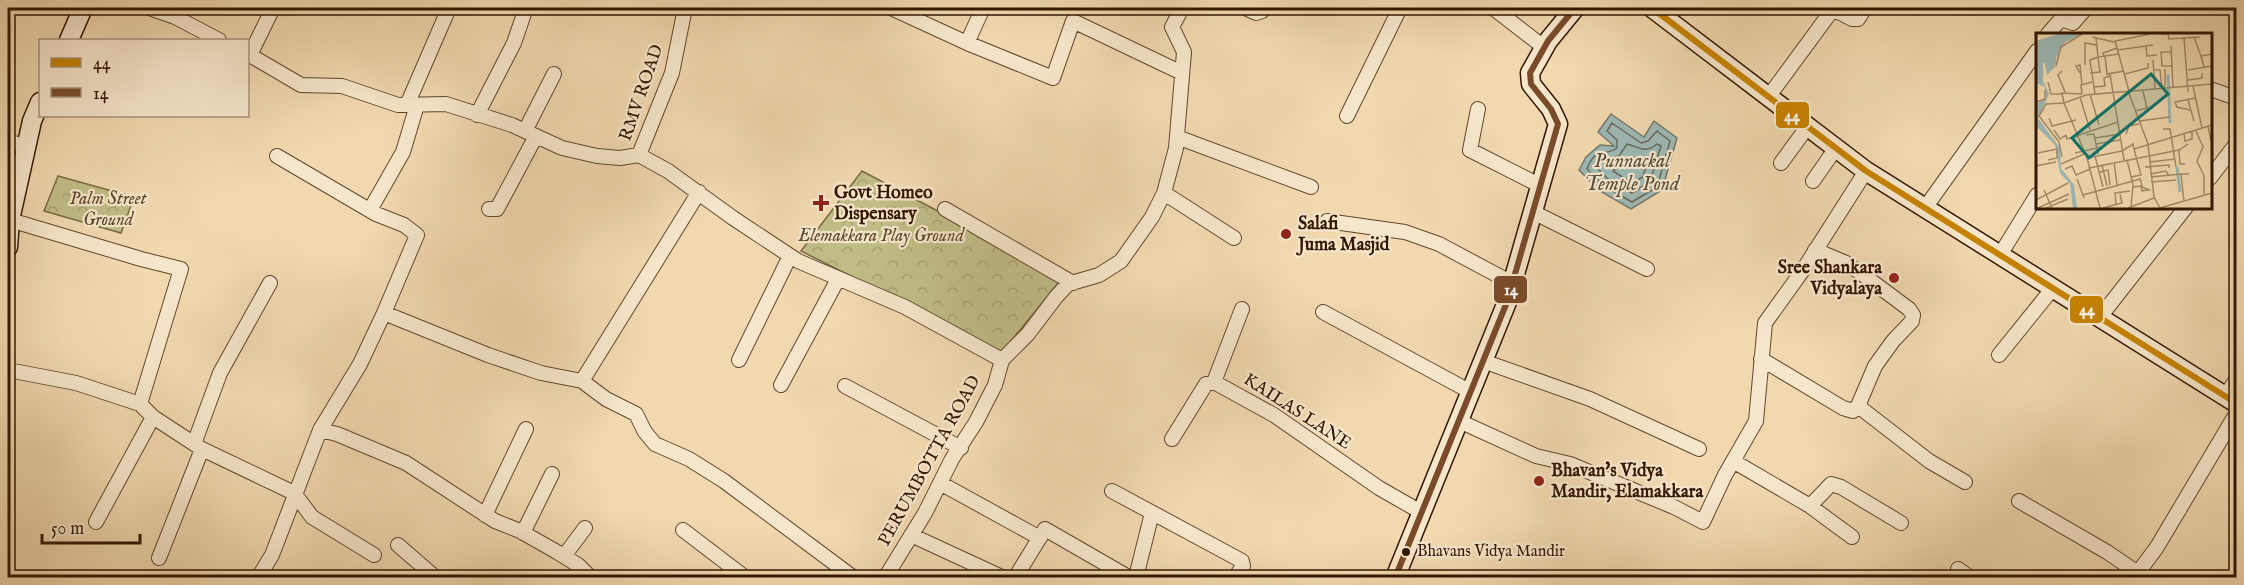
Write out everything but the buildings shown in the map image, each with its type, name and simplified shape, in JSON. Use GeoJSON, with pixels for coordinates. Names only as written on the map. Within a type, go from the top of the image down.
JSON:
{"type":"FeatureCollection","features":[{"type":"Feature","properties":{"kind":"main road"},"geometry":{"type":"LineString","coordinates":[[69,39],[83,8]]}},
{"type":"Feature","properties":{"kind":"main road"},"geometry":{"type":"LineString","coordinates":[[1395,578],[1471,392],[1512,283],[1558,124],[1551,109],[1531,84],[1530,73],[1545,48],[1575,8]]}},
{"type":"Feature","properties":{"kind":"main road"},"geometry":{"type":"LineString","coordinates":[[1652,8],[1866,171],[2231,399]]}},
{"type":"Feature","properties":{"kind":"main road"},"geometry":{"type":"LineString","coordinates":[[8,247],[10,220],[32,121],[39,104]]}},
{"type":"Feature","properties":{"kind":"street"},"geometry":{"type":"LineString","coordinates":[[149,8],[176,17],[217,39]]}},
{"type":"Feature","properties":{"kind":"street"},"geometry":{"type":"LineString","coordinates":[[273,8],[249,55],[301,85],[342,87],[398,105],[446,105],[512,125],[562,148],[597,156],[620,158],[639,155],[668,171],[790,256],[905,307],[1002,360]]}},
{"type":"Feature","properties":{"kind":"street"},"geometry":{"type":"LineString","coordinates":[[370,210],[403,152],[412,105],[449,8]]}},
{"type":"Feature","properties":{"kind":"street"},"geometry":{"type":"LineString","coordinates":[[477,115],[514,43],[526,8]]}},
{"type":"Feature","properties":{"kind":"street","name":"RMV ROAD"},"geometry":{"type":"LineString","coordinates":[[639,155],[672,73],[685,8]]}},
{"type":"Feature","properties":{"kind":"street"},"geometry":{"type":"LineString","coordinates":[[891,8],[967,43],[1053,78],[1073,21],[1182,73]]}},
{"type":"Feature","properties":{"kind":"street"},"geometry":{"type":"LineString","coordinates":[[967,43],[983,8]]}},
{"type":"Feature","properties":{"kind":"street","name":"PERUMBOTTA ROAD"},"geometry":{"type":"LineString","coordinates":[[885,578],[995,385],[1002,360],[1028,334],[1068,285],[1099,275],[1120,261],[1152,217],[1164,192],[1176,148],[1184,52],[1172,27],[1182,8]]}},
{"type":"Feature","properties":{"kind":"street"},"geometry":{"type":"LineString","coordinates":[[1245,8],[1256,13],[1262,11],[1263,8]]}},
{"type":"Feature","properties":{"kind":"street"},"geometry":{"type":"LineString","coordinates":[[1347,116],[1400,8]]}},
{"type":"Feature","properties":{"kind":"street"},"geometry":{"type":"LineString","coordinates":[[1492,8],[1545,48]]}},
{"type":"Feature","properties":{"kind":"street"},"geometry":{"type":"LineString","coordinates":[[1769,96],[1833,9],[1858,20],[1865,8]]}},
{"type":"Feature","properties":{"kind":"street"},"geometry":{"type":"LineString","coordinates":[[2049,33],[2061,19],[2073,23],[2086,8]]}},
{"type":"Feature","properties":{"kind":"street"},"geometry":{"type":"LineString","coordinates":[[1925,208],[2036,52]]}},
{"type":"Feature","properties":{"kind":"street"},"geometry":{"type":"LineString","coordinates":[[489,209],[497,209],[531,134],[554,74]]}},
{"type":"Feature","properties":{"kind":"street"},"geometry":{"type":"LineString","coordinates":[[2213,90],[2236,98]]}},
{"type":"Feature","properties":{"kind":"street"},"geometry":{"type":"LineString","coordinates":[[1478,109],[1470,150],[1541,186]]}},
{"type":"Feature","properties":{"kind":"street"},"geometry":{"type":"LineString","coordinates":[[1781,163],[1808,126]]}},
{"type":"Feature","properties":{"kind":"street"},"geometry":{"type":"LineString","coordinates":[[1177,136],[1311,187]]}},
{"type":"Feature","properties":{"kind":"street"},"geometry":{"type":"LineString","coordinates":[[8,141],[26,147]]}},
{"type":"Feature","properties":{"kind":"street"},"geometry":{"type":"LineString","coordinates":[[2211,177],[2236,144]]}},
{"type":"Feature","properties":{"kind":"street"},"geometry":{"type":"LineString","coordinates":[[1813,181],[1836,148]]}},
{"type":"Feature","properties":{"kind":"street"},"geometry":{"type":"LineString","coordinates":[[258,577],[272,555],[320,430],[360,364],[417,235],[404,225],[370,210],[277,156]]}},
{"type":"Feature","properties":{"kind":"street"},"geometry":{"type":"LineString","coordinates":[[1459,421],[1536,456],[1570,464],[1674,507],[1703,522],[1756,421],[1765,323],[1866,171]]}},
{"type":"Feature","properties":{"kind":"street"},"geometry":{"type":"LineString","coordinates":[[582,381],[699,192]]}},
{"type":"Feature","properties":{"kind":"street"},"geometry":{"type":"LineString","coordinates":[[1164,192],[1234,237]]}},
{"type":"Feature","properties":{"kind":"street"},"geometry":{"type":"LineString","coordinates":[[2000,255],[2036,197]]}},
{"type":"Feature","properties":{"kind":"street"},"geometry":{"type":"LineString","coordinates":[[2100,317],[2185,208]]}},
{"type":"Feature","properties":{"kind":"street"},"geometry":{"type":"LineString","coordinates":[[945,209],[1073,283]]}},
{"type":"Feature","properties":{"kind":"street"},"geometry":{"type":"LineString","coordinates":[[1533,212],[1647,269]]}},
{"type":"Feature","properties":{"kind":"street"},"geometry":{"type":"LineString","coordinates":[[10,220],[181,269],[140,404]]}},
{"type":"Feature","properties":{"kind":"street"},"geometry":{"type":"LineString","coordinates":[[1327,221],[1405,232],[1438,244],[1512,283]]}},
{"type":"Feature","properties":{"kind":"street"},"geometry":{"type":"LineString","coordinates":[[1761,359],[1843,408],[1853,411],[1858,406],[1875,366],[1893,341],[1912,321],[1909,309],[1862,274],[1846,263],[1815,250]]}},
{"type":"Feature","properties":{"kind":"street"},"geometry":{"type":"LineString","coordinates":[[739,360],[790,256]]}},
{"type":"Feature","properties":{"kind":"street"},"geometry":{"type":"LineString","coordinates":[[781,385],[838,279]]}},
{"type":"Feature","properties":{"kind":"street"},"geometry":{"type":"LineString","coordinates":[[159,558],[198,446],[220,373],[270,283]]}},
{"type":"Feature","properties":{"kind":"street"},"geometry":{"type":"LineString","coordinates":[[1999,355],[2053,288]]}},
{"type":"Feature","properties":{"kind":"street"},"geometry":{"type":"LineString","coordinates":[[1214,382],[1242,309]]}},
{"type":"Feature","properties":{"kind":"street"},"geometry":{"type":"LineString","coordinates":[[1323,312],[1471,392]]}},
{"type":"Feature","properties":{"kind":"street"},"geometry":{"type":"LineString","coordinates":[[384,313],[488,355],[542,373],[582,381],[606,399],[636,414],[645,432],[655,444],[689,459],[724,481],[854,578]]}},
{"type":"Feature","properties":{"kind":"street"},"geometry":{"type":"LineString","coordinates":[[1483,361],[1590,399],[1699,449]]}},
{"type":"Feature","properties":{"kind":"street"},"geometry":{"type":"LineString","coordinates":[[8,370],[76,383],[140,404],[153,417],[198,446],[294,493],[312,517],[374,555]]}},
{"type":"Feature","properties":{"kind":"street"},"geometry":{"type":"LineString","coordinates":[[2231,399],[2236,380]]}},
{"type":"Feature","properties":{"kind":"street","name":"KAILAS LANE"},"geometry":{"type":"LineString","coordinates":[[1172,439],[1206,384],[1214,382],[1274,415],[1379,488],[1421,512]]}},
{"type":"Feature","properties":{"kind":"street"},"geometry":{"type":"LineString","coordinates":[[844,386],[961,448]]}},
{"type":"Feature","properties":{"kind":"street"},"geometry":{"type":"LineString","coordinates":[[1858,406],[1929,461],[1965,482]]}},
{"type":"Feature","properties":{"kind":"street"},"geometry":{"type":"LineString","coordinates":[[2019,501],[2107,552],[2136,575],[2157,547],[2236,414]]}},
{"type":"Feature","properties":{"kind":"street"},"geometry":{"type":"LineString","coordinates":[[96,522],[153,417]]}},
{"type":"Feature","properties":{"kind":"street"},"geometry":{"type":"LineString","coordinates":[[485,515],[526,429]]}},
{"type":"Feature","properties":{"kind":"street"},"geometry":{"type":"LineString","coordinates":[[320,430],[337,434],[406,463],[485,515],[564,556],[578,565],[591,578]]}},
{"type":"Feature","properties":{"kind":"street"},"geometry":{"type":"LineString","coordinates":[[1733,462],[1810,506],[1852,537]]}},
{"type":"Feature","properties":{"kind":"street"},"geometry":{"type":"LineString","coordinates":[[523,533],[552,474]]}},
{"type":"Feature","properties":{"kind":"street"},"geometry":{"type":"LineString","coordinates":[[940,483],[1040,538]]}},
{"type":"Feature","properties":{"kind":"street"},"geometry":{"type":"LineString","coordinates":[[1810,506],[1831,484],[1841,487],[1901,523]]}},
{"type":"Feature","properties":{"kind":"street"},"geometry":{"type":"LineString","coordinates":[[1112,491],[1242,561],[1243,566],[1235,578]]}},
{"type":"Feature","properties":{"kind":"street"},"geometry":{"type":"LineString","coordinates":[[1140,578],[1138,569],[1152,513]]}},
{"type":"Feature","properties":{"kind":"street"},"geometry":{"type":"LineString","coordinates":[[564,556],[585,528]]}},
{"type":"Feature","properties":{"kind":"street"},"geometry":{"type":"LineString","coordinates":[[1015,578],[1045,529],[1130,578]]}},
{"type":"Feature","properties":{"kind":"street"},"geometry":{"type":"LineString","coordinates":[[683,530],[746,578]]}},
{"type":"Feature","properties":{"kind":"street"},"geometry":{"type":"LineString","coordinates":[[911,535],[1004,578]]}},
{"type":"Feature","properties":{"kind":"street"},"geometry":{"type":"LineString","coordinates":[[398,545],[436,578]]}},
{"type":"Feature","properties":{"kind":"street"},"geometry":{"type":"LineString","coordinates":[[1958,569],[1971,578]]}},
{"type":"Feature","properties":{"kind":"green space","name":"Elemakkara Play Ground"},"geometry":{"type":"Polygon","coordinates":[[[862,171],[949,217],[1060,281],[1002,352],[801,251],[862,171]]]}},
{"type":"Feature","properties":{"kind":"green space","name":"Palm Street Ground"},"geometry":{"type":"Polygon","coordinates":[[[58,176],[134,197],[121,233],[44,211],[58,176]]]}},
{"type":"Feature","properties":{"kind":"water","name":"Punnackal Temple Pond"},"geometry":{"type":"Polygon","coordinates":[[[1611,114],[1644,137],[1654,121],[1677,138],[1662,190],[1631,209],[1600,191],[1579,170],[1586,157],[1600,145],[1614,146],[1598,132],[1611,114]]]}},
{"type":"Feature","properties":{"kind":"transit line","name":"14"},"geometry":{"type":"LineString","coordinates":[[1395,578],[1507,302],[1558,124],[1551,109],[1531,84],[1530,73],[1548,41],[1575,8]]}},
{"type":"Feature","properties":{"kind":"transit line","name":"44"},"geometry":{"type":"LineString","coordinates":[[1652,8],[1866,171],[2236,403]]}},
{"type":"Feature","properties":{"kind":"place","name":"Govt Homeo Dispensary"},"geometry":{"type":"Point","coordinates":[821,203]}},
{"type":"Feature","properties":{"kind":"place","name":"Salafi Juma Masjid"},"geometry":{"type":"Point","coordinates":[1286,234]}},
{"type":"Feature","properties":{"kind":"place","name":"Sree Shankara Vidyalaya"},"geometry":{"type":"Point","coordinates":[1894,278]}},
{"type":"Feature","properties":{"kind":"place","name":"Bhavan's Vidya Mandir, Elamakkara"},"geometry":{"type":"Point","coordinates":[1539,481]}},
{"type":"Feature","properties":{"kind":"place","name":"Bhavans Vidya Mandir"},"geometry":{"type":"Point","coordinates":[1406,552]}}]}
